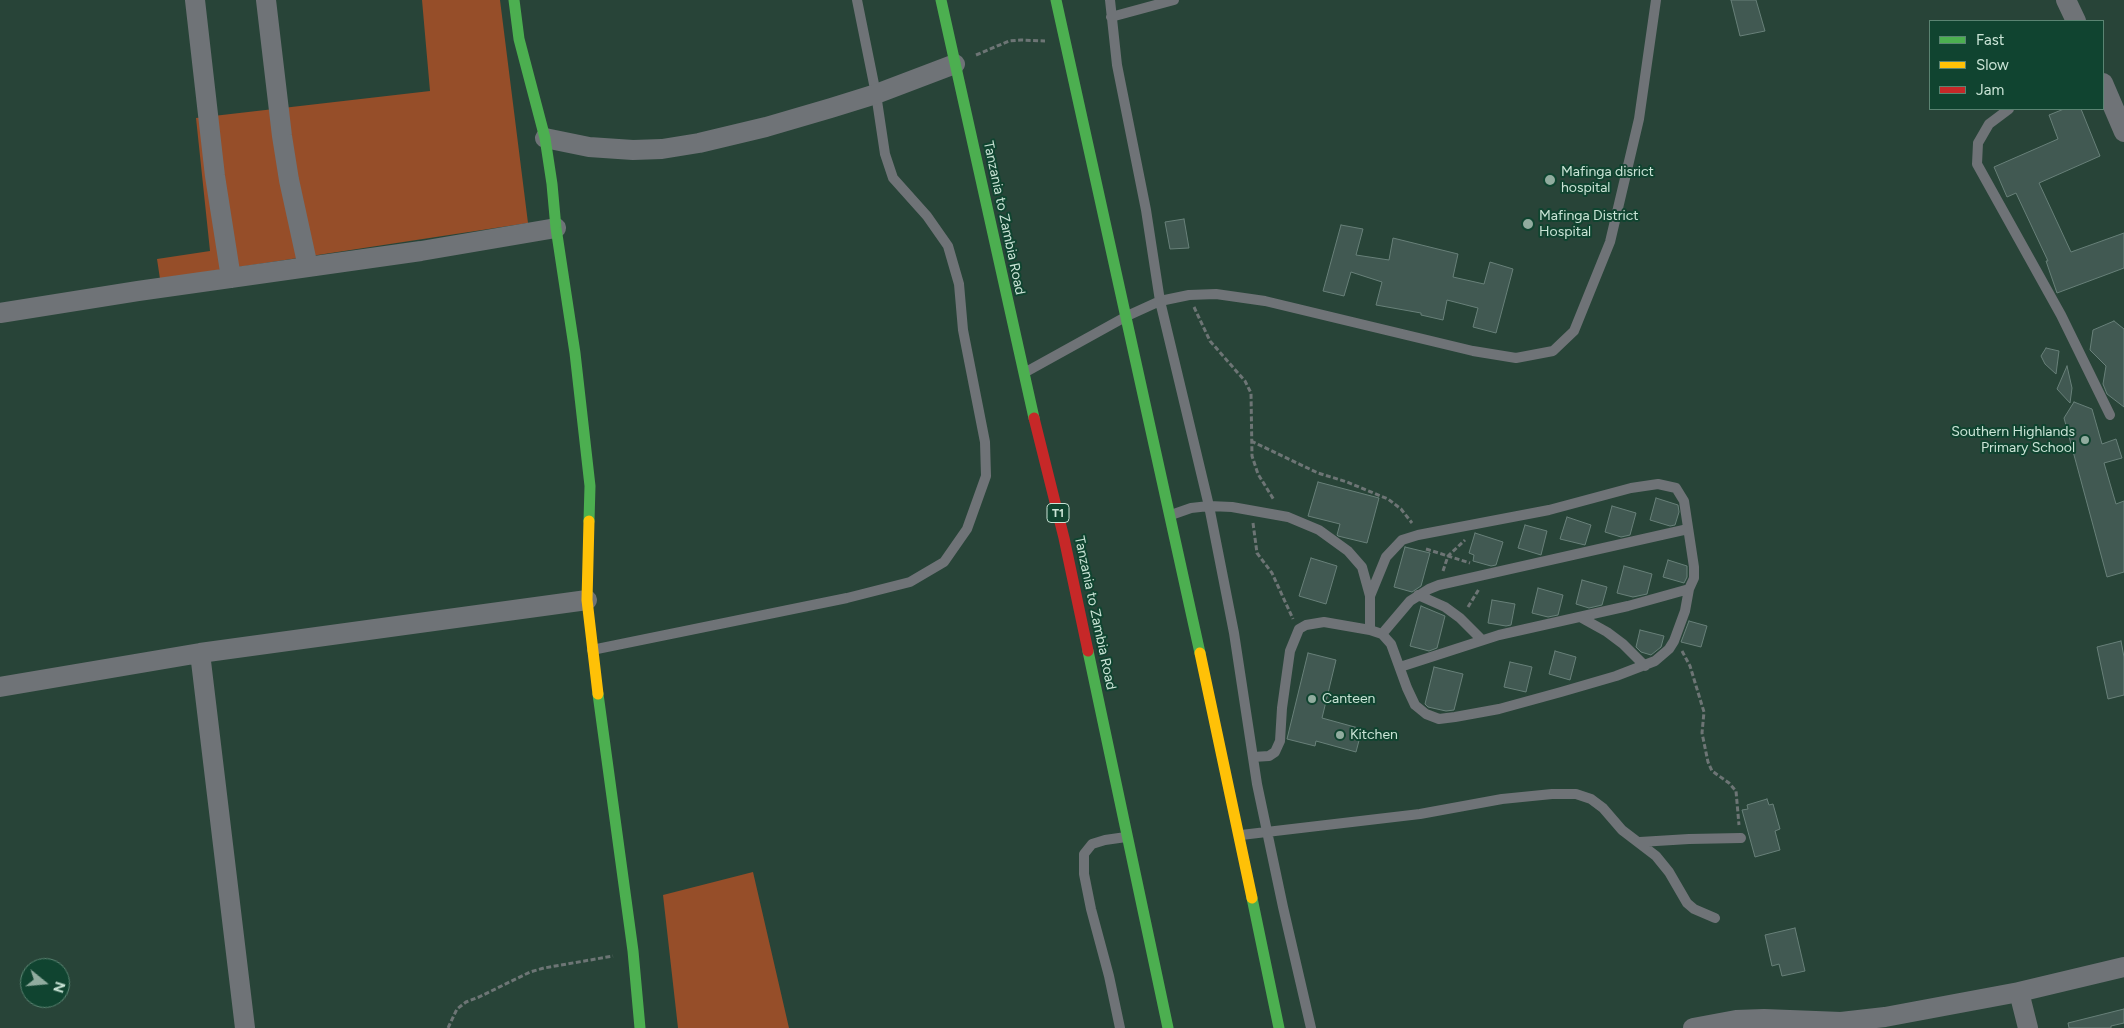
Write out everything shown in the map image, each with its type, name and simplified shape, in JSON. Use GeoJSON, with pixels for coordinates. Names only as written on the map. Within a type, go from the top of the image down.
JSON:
{"type":"FeatureCollection","features":[{"type":"Feature","properties":{"kind":"main road"},"geometry":{"type":"LineString","coordinates":[[514,0],[519,39],[545,138],[587,448],[590,486],[588,600],[592,650],[633,951],[640,1028]]}},
{"type":"Feature","properties":{"kind":"main road","name":"Tanzania to Zambia Road"},"geometry":{"type":"LineString","coordinates":[[941,0],[1023,373],[1064,538],[1168,1028]]}},
{"type":"Feature","properties":{"kind":"main road"},"geometry":{"type":"LineString","coordinates":[[1056,0],[1240,835],[1279,1028]]}},
{"type":"Feature","properties":{"kind":"street"},"geometry":{"type":"LineString","coordinates":[[195,0],[215,176],[231,278]]}},
{"type":"Feature","properties":{"kind":"street"},"geometry":{"type":"LineString","coordinates":[[266,0],[282,136],[308,267]]}},
{"type":"Feature","properties":{"kind":"street"},"geometry":{"type":"LineString","coordinates":[[2066,0],[2076,20]]}},
{"type":"Feature","properties":{"kind":"street"},"geometry":{"type":"LineString","coordinates":[[545,138],[589,147],[633,150],[662,149],[766,127],[876,94],[955,64]]}},
{"type":"Feature","properties":{"kind":"street"},"geometry":{"type":"LineString","coordinates":[[2104,85],[2124,132]]}},
{"type":"Feature","properties":{"kind":"street"},"geometry":{"type":"LineString","coordinates":[[0,313],[466,244],[556,228]]}},
{"type":"Feature","properties":{"kind":"street"},"geometry":{"type":"LineString","coordinates":[[0,687],[200,653],[588,600]]}},
{"type":"Feature","properties":{"kind":"street"},"geometry":{"type":"LineString","coordinates":[[200,653],[245,1028]]}},
{"type":"Feature","properties":{"kind":"street"},"geometry":{"type":"LineString","coordinates":[[1693,1028],[1736,1020],[1764,1019],[1801,1025],[1885,1017],[2019,992],[2124,967]]}},
{"type":"Feature","properties":{"kind":"street"},"geometry":{"type":"LineString","coordinates":[[2019,992],[2028,1028]]}},
{"type":"Feature","properties":{"kind":"lane"},"geometry":{"type":"LineString","coordinates":[[592,650],[847,598],[910,582],[944,562],[967,529],[986,476],[985,442],[963,330],[959,284],[948,246],[927,216],[893,178],[885,154],[876,94],[857,0]]}},
{"type":"Feature","properties":{"kind":"lane"},"geometry":{"type":"LineString","coordinates":[[1110,0],[1125,111],[1146,210],[1160,301],[1209,506],[1234,633],[1253,757],[1267,831],[1311,1028]]}},
{"type":"Feature","properties":{"kind":"lane"},"geometry":{"type":"LineString","coordinates":[[1111,18],[1174,0]]}},
{"type":"Feature","properties":{"kind":"lane"},"geometry":{"type":"LineString","coordinates":[[1023,373],[1127,316],[1160,301],[1189,295],[1216,294],[1264,301],[1473,351],[1516,358],[1553,351],[1574,331],[1610,242],[1639,118],[1656,0]]}},
{"type":"Feature","properties":{"kind":"lane"},"geometry":{"type":"LineString","coordinates":[[2008,110],[1989,124],[1978,143],[1977,164],[2061,315],[2110,415]]}},
{"type":"Feature","properties":{"kind":"lane"},"geometry":{"type":"LineString","coordinates":[[1253,757],[1269,756],[1275,752],[1280,741],[1282,708],[1290,651],[1299,630],[1306,625],[1324,622],[1382,634],[1391,644],[1406,688],[1415,705],[1426,714],[1439,718],[1455,718],[1499,709],[1645,666],[1662,656],[1674,641],[1694,578],[1684,502],[1676,488],[1658,484],[1631,488],[1548,510],[1418,535],[1402,540],[1386,558],[1370,596]]}},
{"type":"Feature","properties":{"kind":"lane"},"geometry":{"type":"LineString","coordinates":[[1170,515],[1191,508],[1209,506],[1253,510],[1288,517],[1319,530],[1348,550],[1362,567],[1370,596],[1370,630]]}},
{"type":"Feature","properties":{"kind":"lane"},"geometry":{"type":"LineString","coordinates":[[1382,634],[1410,601],[1439,585],[1688,529]]}},
{"type":"Feature","properties":{"kind":"lane"},"geometry":{"type":"LineString","coordinates":[[1400,667],[1519,630],[1580,617],[1689,589]]}},
{"type":"Feature","properties":{"kind":"lane"},"geometry":{"type":"LineString","coordinates":[[1418,595],[1445,608],[1460,618],[1482,640]]}},
{"type":"Feature","properties":{"kind":"lane"},"geometry":{"type":"LineString","coordinates":[[1580,617],[1607,632],[1623,644],[1645,666]]}},
{"type":"Feature","properties":{"kind":"lane"},"geometry":{"type":"LineString","coordinates":[[1240,835],[1420,814],[1502,799],[1552,794],[1576,794],[1591,800],[1602,808],[1622,830],[1640,842],[1669,872],[1687,903],[1694,910],[1715,918]]}},
{"type":"Feature","properties":{"kind":"lane"},"geometry":{"type":"LineString","coordinates":[[1120,1028],[1089,900],[1084,874],[1084,854],[1092,844],[1127,836]]}},
{"type":"Feature","properties":{"kind":"lane"},"geometry":{"type":"LineString","coordinates":[[1640,842],[1689,838],[1741,838]]}},
{"type":"Feature","properties":{"kind":"path"},"geometry":{"type":"LineString","coordinates":[[955,64],[1010,42],[1021,40],[1042,42],[1064,38]]}},
{"type":"Feature","properties":{"kind":"path"},"geometry":{"type":"LineString","coordinates":[[1189,295],[1210,341],[1245,381],[1250,393],[1252,456],[1258,474],[1272,497],[1288,517]]}},
{"type":"Feature","properties":{"kind":"path"},"geometry":{"type":"LineString","coordinates":[[1251,441],[1318,473],[1388,498],[1401,509],[1418,535]]}},
{"type":"Feature","properties":{"kind":"path"},"geometry":{"type":"LineString","coordinates":[[1253,510],[1254,540],[1257,553],[1272,573],[1286,609],[1299,630]]}},
{"type":"Feature","properties":{"kind":"path"},"geometry":{"type":"LineString","coordinates":[[1402,540],[1494,572],[1481,587],[1460,618]]}},
{"type":"Feature","properties":{"kind":"path"},"geometry":{"type":"LineString","coordinates":[[1674,641],[1690,666],[1704,712],[1702,733],[1708,762],[1712,771],[1729,783],[1736,791],[1741,838]]}},
{"type":"Feature","properties":{"kind":"path"},"geometry":{"type":"LineString","coordinates":[[448,1028],[457,1009],[466,1002],[479,998],[530,972],[633,951]]}},
{"type":"Feature","properties":{"kind":"shaded area"},"geometry":{"type":"Polygon","coordinates":[[[422,0],[500,0],[528,223],[160,279],[157,259],[210,251],[196,118],[430,91],[422,0]]]}},
{"type":"Feature","properties":{"kind":"shaded area"},"geometry":{"type":"Polygon","coordinates":[[[753,872],[789,1028],[678,1028],[663,895],[753,872]]]}},
{"type":"Feature","properties":{"kind":"building"},"geometry":{"type":"Polygon","coordinates":[[[1731,0],[1756,0],[1765,31],[1740,36],[1731,0]]]}},
{"type":"Feature","properties":{"kind":"building"},"geometry":{"type":"Polygon","coordinates":[[[2062,110],[2081,110],[2100,156],[2039,183],[2071,252],[2124,233],[2124,268],[2057,293],[2046,261],[2048,261],[2016,193],[2007,197],[1994,167],[2058,139],[2049,115],[2062,110]]]}},
{"type":"Feature","properties":{"kind":"building"},"geometry":{"type":"Polygon","coordinates":[[[1184,219],[1189,248],[1170,249],[1165,222],[1184,219]]]}},
{"type":"Feature","properties":{"kind":"building"},"geometry":{"type":"Polygon","coordinates":[[[1341,225],[1363,229],[1356,255],[1389,260],[1393,238],[1458,254],[1453,277],[1484,284],[1490,262],[1513,269],[1496,333],[1473,327],[1478,308],[1447,300],[1443,320],[1421,315],[1421,313],[1376,305],[1382,282],[1351,272],[1344,296],[1323,291],[1341,225]]]}},
{"type":"Feature","properties":{"kind":"building"},"geometry":{"type":"Polygon","coordinates":[[[2114,321],[2124,329],[2124,407],[2107,394],[2103,384],[2106,366],[2090,350],[2093,330],[2114,321]]]}},
{"type":"Feature","properties":{"kind":"building"},"geometry":{"type":"Polygon","coordinates":[[[2046,348],[2059,351],[2056,374],[2045,364],[2041,356],[2046,348]]]}},
{"type":"Feature","properties":{"kind":"building"},"geometry":{"type":"Polygon","coordinates":[[[2067,366],[2072,388],[2070,403],[2057,389],[2067,366]]]}},
{"type":"Feature","properties":{"kind":"building"},"geometry":{"type":"Polygon","coordinates":[[[2074,402],[2092,409],[2102,444],[2116,439],[2122,458],[2104,463],[2116,504],[2124,501],[2124,572],[2107,577],[2064,418],[2074,402]]]}},
{"type":"Feature","properties":{"kind":"building"},"geometry":{"type":"Polygon","coordinates":[[[1318,482],[1379,498],[1367,543],[1338,536],[1340,524],[1308,516],[1318,482]]]}},
{"type":"Feature","properties":{"kind":"building"},"geometry":{"type":"Polygon","coordinates":[[[1656,498],[1678,505],[1679,512],[1675,525],[1670,526],[1650,520],[1656,498]]]}},
{"type":"Feature","properties":{"kind":"building"},"geometry":{"type":"Polygon","coordinates":[[[1612,506],[1636,513],[1630,535],[1621,537],[1605,532],[1612,506]]]}},
{"type":"Feature","properties":{"kind":"building"},"geometry":{"type":"Polygon","coordinates":[[[1567,517],[1591,525],[1585,545],[1560,539],[1567,517]]]}},
{"type":"Feature","properties":{"kind":"building"},"geometry":{"type":"Polygon","coordinates":[[[1525,525],[1547,531],[1541,555],[1518,548],[1525,525]]]}},
{"type":"Feature","properties":{"kind":"building"},"geometry":{"type":"Polygon","coordinates":[[[1475,533],[1503,542],[1496,565],[1491,566],[1473,561],[1474,555],[1469,553],[1475,533]]]}},
{"type":"Feature","properties":{"kind":"building"},"geometry":{"type":"Polygon","coordinates":[[[1405,547],[1430,553],[1421,586],[1412,592],[1394,587],[1405,547]]]}},
{"type":"Feature","properties":{"kind":"building"},"geometry":{"type":"Polygon","coordinates":[[[1311,558],[1337,566],[1326,604],[1299,596],[1311,558]]]}},
{"type":"Feature","properties":{"kind":"building"},"geometry":{"type":"Polygon","coordinates":[[[1668,560],[1687,566],[1687,577],[1684,583],[1663,577],[1668,560]]]}},
{"type":"Feature","properties":{"kind":"building"},"geometry":{"type":"Polygon","coordinates":[[[1624,566],[1652,574],[1647,594],[1633,597],[1617,593],[1624,566]]]}},
{"type":"Feature","properties":{"kind":"building"},"geometry":{"type":"Polygon","coordinates":[[[1582,580],[1607,587],[1602,605],[1589,608],[1576,604],[1582,580]]]}},
{"type":"Feature","properties":{"kind":"building"},"geometry":{"type":"Polygon","coordinates":[[[1538,588],[1563,595],[1558,615],[1548,617],[1532,613],[1538,588]]]}},
{"type":"Feature","properties":{"kind":"building"},"geometry":{"type":"Polygon","coordinates":[[[1492,600],[1515,604],[1511,625],[1488,623],[1492,600]]]}},
{"type":"Feature","properties":{"kind":"building"},"geometry":{"type":"Polygon","coordinates":[[[1421,606],[1445,616],[1437,648],[1429,651],[1410,646],[1421,606]]]}},
{"type":"Feature","properties":{"kind":"building"},"geometry":{"type":"Polygon","coordinates":[[[1689,621],[1707,626],[1701,647],[1681,642],[1689,621]]]}},
{"type":"Feature","properties":{"kind":"building"},"geometry":{"type":"Polygon","coordinates":[[[1640,630],[1664,636],[1661,647],[1651,655],[1641,652],[1636,647],[1640,630]]]}},
{"type":"Feature","properties":{"kind":"building"},"geometry":{"type":"Polygon","coordinates":[[[2121,641],[2124,657],[2124,695],[2108,699],[2097,647],[2121,641]]]}},
{"type":"Feature","properties":{"kind":"building"},"geometry":{"type":"Polygon","coordinates":[[[1555,651],[1576,657],[1570,680],[1549,674],[1555,651]]]}},
{"type":"Feature","properties":{"kind":"building","name":"Canteen"},"geometry":{"type":"Polygon","coordinates":[[[1308,653],[1336,660],[1322,718],[1362,729],[1356,752],[1316,741],[1315,746],[1287,739],[1308,653]]]}},
{"type":"Feature","properties":{"kind":"building"},"geometry":{"type":"Polygon","coordinates":[[[1510,662],[1532,667],[1526,692],[1504,687],[1510,662]]]}},
{"type":"Feature","properties":{"kind":"building"},"geometry":{"type":"Polygon","coordinates":[[[1434,667],[1463,674],[1454,710],[1446,711],[1428,707],[1425,704],[1434,667]]]}},
{"type":"Feature","properties":{"kind":"building"},"geometry":{"type":"Polygon","coordinates":[[[1767,799],[1769,805],[1773,804],[1780,829],[1775,831],[1780,850],[1755,857],[1742,810],[1748,809],[1747,805],[1767,799]]]}},
{"type":"Feature","properties":{"kind":"building"},"geometry":{"type":"Polygon","coordinates":[[[1795,928],[1805,971],[1782,976],[1779,964],[1772,966],[1765,935],[1795,928]]]}},
{"type":"Feature","properties":{"kind":"building"},"geometry":{"type":"Polygon","coordinates":[[[2124,1009],[2124,1023],[2111,1026],[2111,1028],[2069,1028],[2068,1023],[2124,1009]]]}},
{"type":"Feature","properties":{"kind":"traffic: fast"},"geometry":{"type":"LineString","coordinates":[[514,0],[519,39],[545,138],[552,184],[556,228],[575,353],[590,486],[589,521]]}},
{"type":"Feature","properties":{"kind":"traffic: fast"},"geometry":{"type":"LineString","coordinates":[[941,0],[1034,418]]}},
{"type":"Feature","properties":{"kind":"traffic: fast"},"geometry":{"type":"LineString","coordinates":[[1056,0],[1200,653]]}},
{"type":"Feature","properties":{"kind":"traffic: fast"},"geometry":{"type":"LineString","coordinates":[[1088,651],[1168,1028]]}},
{"type":"Feature","properties":{"kind":"traffic: fast"},"geometry":{"type":"LineString","coordinates":[[598,694],[633,951],[640,1028]]}},
{"type":"Feature","properties":{"kind":"traffic: fast"},"geometry":{"type":"LineString","coordinates":[[1252,898],[1279,1028]]}},
{"type":"Feature","properties":{"kind":"traffic: slow"},"geometry":{"type":"LineString","coordinates":[[589,521],[587,600],[598,694]]}},
{"type":"Feature","properties":{"kind":"traffic: slow"},"geometry":{"type":"LineString","coordinates":[[1200,653],[1252,898]]}},
{"type":"Feature","properties":{"kind":"traffic: jam"},"geometry":{"type":"LineString","coordinates":[[1034,418],[1064,538],[1088,651]]}},
{"type":"Feature","properties":{"kind":"place","name":"Mafinga disrict hospital"},"geometry":{"type":"Point","coordinates":[1550,180]}},
{"type":"Feature","properties":{"kind":"place","name":"Mafinga District Hospital"},"geometry":{"type":"Point","coordinates":[1528,224]}},
{"type":"Feature","properties":{"kind":"place","name":"Southern Highlands Primary School"},"geometry":{"type":"Point","coordinates":[2085,440]}},
{"type":"Feature","properties":{"kind":"place","name":"Canteen"},"geometry":{"type":"Point","coordinates":[1312,699]}},
{"type":"Feature","properties":{"kind":"place","name":"Kitchen"},"geometry":{"type":"Point","coordinates":[1340,735]}}]}
